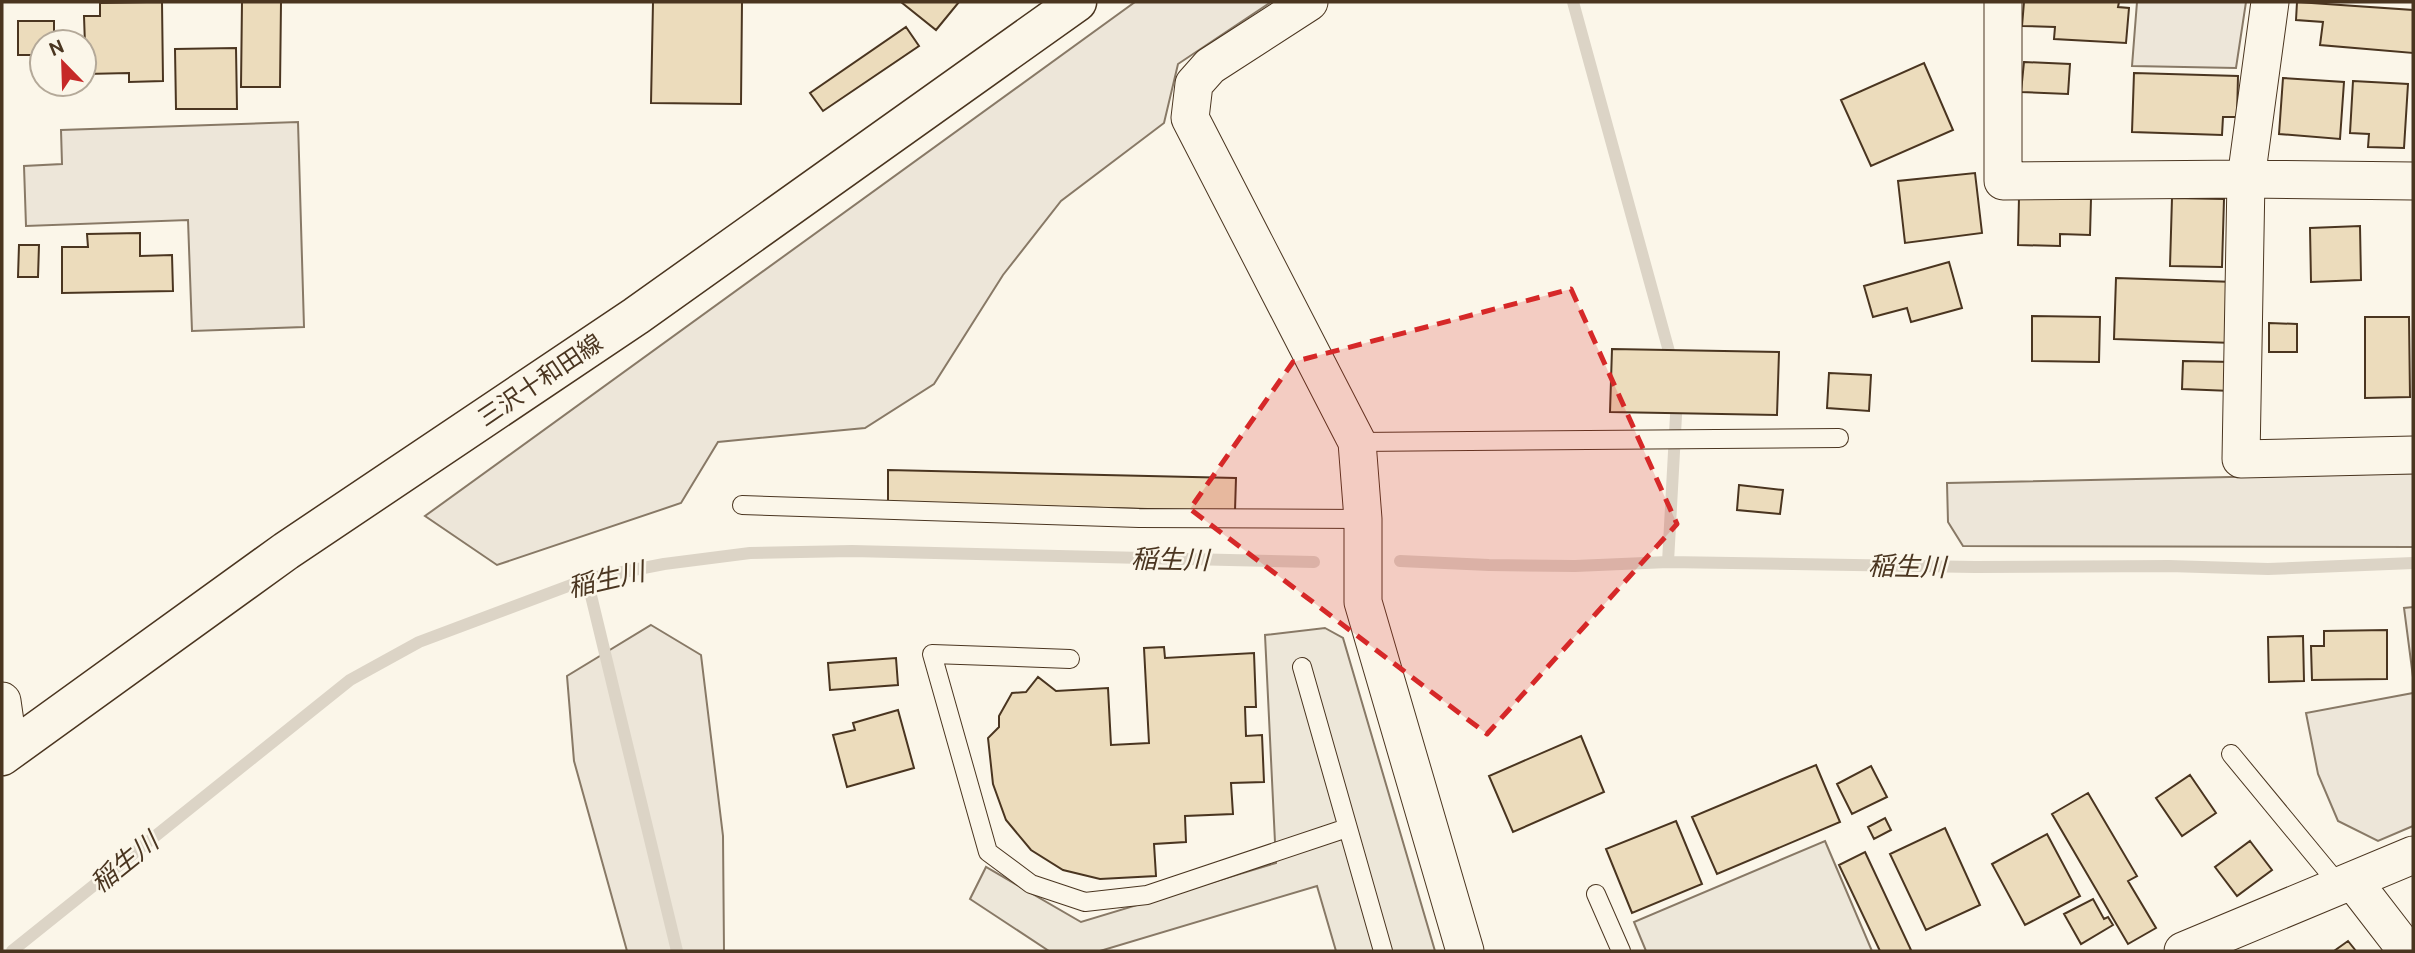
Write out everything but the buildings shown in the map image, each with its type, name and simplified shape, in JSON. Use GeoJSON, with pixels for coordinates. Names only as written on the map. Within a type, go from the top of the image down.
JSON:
{"type":"FeatureCollection","features":[{"type":"Feature","properties":{"kind":"main road","name":"三沢十和田線"},"geometry":{"type":"LineString","coordinates":[[6,753],[286,551],[636,316],[1077,2]]}},
{"type":"Feature","properties":{"kind":"street"},"geometry":{"type":"LineString","coordinates":[[1309,2],[1210,66],[1194,84],[1190,118],[1357,442],[1363,519],[1363,602],[1465,951]]}},
{"type":"Feature","properties":{"kind":"street"},"geometry":{"type":"LineString","coordinates":[[2003,2],[2003,181],[2413,181]]}},
{"type":"Feature","properties":{"kind":"street"},"geometry":{"type":"LineString","coordinates":[[2270,2],[2246,179],[2241,459],[2413,455]]}},
{"type":"Feature","properties":{"kind":"street"},"geometry":{"type":"LineString","coordinates":[[2,701],[6,753]]}},
{"type":"Feature","properties":{"kind":"street"},"geometry":{"type":"LineString","coordinates":[[2183,951],[2413,855]]}},
{"type":"Feature","properties":{"kind":"street"},"geometry":{"type":"LineString","coordinates":[[2346,883],[2407,951]]}},
{"type":"Feature","properties":{"kind":"lane"},"geometry":{"type":"LineString","coordinates":[[1357,442],[1839,438]]}},
{"type":"Feature","properties":{"kind":"lane"},"geometry":{"type":"LineString","coordinates":[[742,505],[1139,518],[1363,519]]}},
{"type":"Feature","properties":{"kind":"lane"},"geometry":{"type":"LineString","coordinates":[[1070,659],[932,654],[988,852],[1031,884],[1085,902],[1147,895],[1347,828]]}},
{"type":"Feature","properties":{"kind":"lane"},"geometry":{"type":"LineString","coordinates":[[1302,667],[1383,951]]}},
{"type":"Feature","properties":{"kind":"lane"},"geometry":{"type":"LineString","coordinates":[[2231,754],[2346,883]]}},
{"type":"Feature","properties":{"kind":"lane"},"geometry":{"type":"LineString","coordinates":[[1596,894],[1620,951]]}},
{"type":"Feature","properties":{"kind":"highlighted area"},"geometry":{"type":"Polygon","coordinates":[[[1571,289],[1677,524],[1487,734],[1190,509],[1293,362],[1571,289]]]}},
{"type":"Feature","properties":{"kind":"shaded area"},"geometry":{"type":"Polygon","coordinates":[[[1135,2],[1271,2],[1178,64],[1164,123],[1061,201],[1003,275],[934,384],[865,428],[718,442],[681,503],[497,565],[425,516],[1135,2]]]}},
{"type":"Feature","properties":{"kind":"shaded area"},"geometry":{"type":"Polygon","coordinates":[[[2137,2],[2246,2],[2236,68],[2132,66],[2137,2]]]}},
{"type":"Feature","properties":{"kind":"shaded area"},"geometry":{"type":"Polygon","coordinates":[[[298,122],[304,327],[192,331],[188,220],[26,226],[24,166],[62,164],[61,130],[298,122]]]}},
{"type":"Feature","properties":{"kind":"shaded area"},"geometry":{"type":"Polygon","coordinates":[[[2413,473],[2413,547],[1963,546],[1948,522],[1947,483],[2413,473]]]}},
{"type":"Feature","properties":{"kind":"shaded area"},"geometry":{"type":"Polygon","coordinates":[[[2413,607],[2413,677],[2404,608],[2413,607]]]}},
{"type":"Feature","properties":{"kind":"shaded area"},"geometry":{"type":"Polygon","coordinates":[[[651,625],[701,655],[723,836],[724,951],[627,951],[574,761],[567,676],[651,625]]]}},
{"type":"Feature","properties":{"kind":"shaded area"},"geometry":{"type":"Polygon","coordinates":[[[1325,628],[1343,638],[1435,951],[1336,951],[1317,886],[1100,951],[1049,951],[970,899],[986,867],[1081,922],[1276,863],[1265,635],[1325,628]]]}},
{"type":"Feature","properties":{"kind":"shaded area"},"geometry":{"type":"Polygon","coordinates":[[[2413,693],[2413,826],[2378,841],[2338,821],[2318,774],[2306,713],[2413,693]]]}},
{"type":"Feature","properties":{"kind":"shaded area"},"geometry":{"type":"Polygon","coordinates":[[[1825,841],[1872,951],[1646,951],[1634,922],[1825,841]]]}},
{"type":"Feature","properties":{"kind":"waterway"},"geometry":{"type":"LineString","coordinates":[[1573,2],[1673,366]]}},
{"type":"Feature","properties":{"kind":"waterway"},"geometry":{"type":"LineString","coordinates":[[1668,562],[1677,397]]}},
{"type":"Feature","properties":{"kind":"waterway","name":"稲生川"},"geometry":{"type":"LineString","coordinates":[[12,951],[350,680],[419,642],[587,579],[664,564],[750,553],[852,551],[1314,562]]}},
{"type":"Feature","properties":{"kind":"waterway","name":"稲生川"},"geometry":{"type":"LineString","coordinates":[[1400,561],[1575,566],[1668,562],[2268,569],[2413,563]]}},
{"type":"Feature","properties":{"kind":"waterway"},"geometry":{"type":"LineString","coordinates":[[587,579],[677,951]]}}]}
